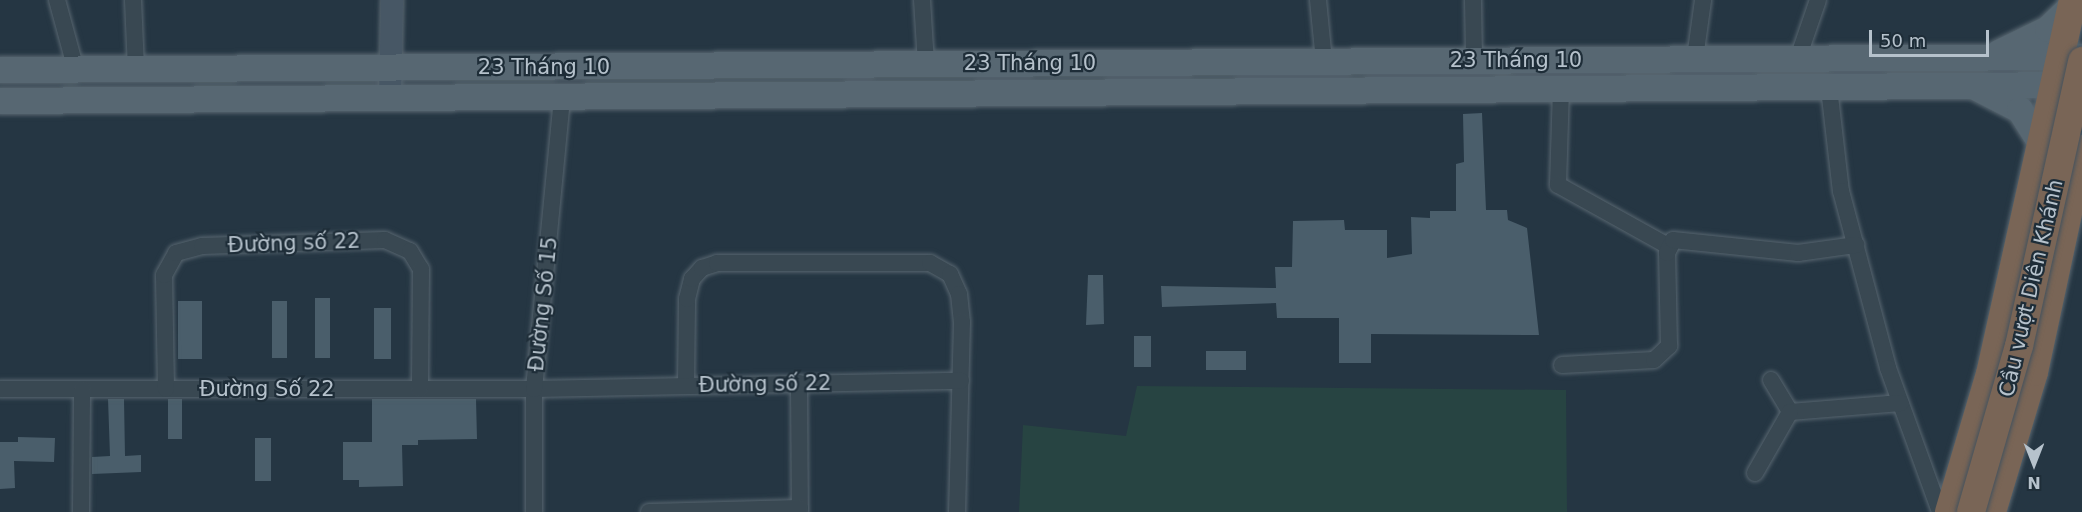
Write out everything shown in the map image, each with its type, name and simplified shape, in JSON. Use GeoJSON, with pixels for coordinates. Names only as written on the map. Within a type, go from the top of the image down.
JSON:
{"type":"FeatureCollection","features":[{"type":"Feature","properties":{"kind":"highway"},"geometry":{"type":"LineString","coordinates":[[1949,512],[1990,375],[2054,85],[2075,59],[2072,3]]}},
{"type":"Feature","properties":{"kind":"highway","name":"Cầu vượt Diên Khánh"},"geometry":{"type":"LineString","coordinates":[[1971,512],[2019,346],[2075,59]]}},
{"type":"Feature","properties":{"kind":"highway"},"geometry":{"type":"LineString","coordinates":[[1992,512],[2034,372],[2082,149]]}},
{"type":"Feature","properties":{"kind":"main road"},"geometry":{"type":"LineString","coordinates":[[1986,58],[2030,40],[2072,3]]}},
{"type":"Feature","properties":{"kind":"main road","name":"23 Tháng 10"},"geometry":{"type":"LineString","coordinates":[[0,70],[1695,58],[2075,59]]}},
{"type":"Feature","properties":{"kind":"main road","name":"23 Tháng 10"},"geometry":{"type":"LineString","coordinates":[[0,101],[2082,85]]}},
{"type":"Feature","properties":{"kind":"main road"},"geometry":{"type":"LineString","coordinates":[[1971,86],[2020,110],[2041,144]]}},
{"type":"Feature","properties":{"kind":"street"},"geometry":{"type":"LineString","coordinates":[[57,0],[76,70]]}},
{"type":"Feature","properties":{"kind":"street"},"geometry":{"type":"LineString","coordinates":[[133,0],[136,70]]}},
{"type":"Feature","properties":{"kind":"street"},"geometry":{"type":"LineString","coordinates":[[390,97],[392,0]]}},
{"type":"Feature","properties":{"kind":"street"},"geometry":{"type":"LineString","coordinates":[[922,0],[926,64]]}},
{"type":"Feature","properties":{"kind":"street"},"geometry":{"type":"LineString","coordinates":[[1318,0],[1324,61]]}},
{"type":"Feature","properties":{"kind":"street"},"geometry":{"type":"LineString","coordinates":[[1473,0],[1474,60]]}},
{"type":"Feature","properties":{"kind":"street"},"geometry":{"type":"LineString","coordinates":[[1695,58],[1703,0]]}},
{"type":"Feature","properties":{"kind":"street"},"geometry":{"type":"LineString","coordinates":[[1798,58],[1818,0]]}},
{"type":"Feature","properties":{"kind":"street"},"geometry":{"type":"LineString","coordinates":[[1829,88],[1838,173],[1856,245],[1900,402],[1940,512]]}},
{"type":"Feature","properties":{"kind":"street"},"geometry":{"type":"LineString","coordinates":[[1561,89],[1558,185],[1670,248]]}},
{"type":"Feature","properties":{"kind":"street","name":"Đường Số 15"},"geometry":{"type":"LineString","coordinates":[[534,512],[534,389],[562,96]]}},
{"type":"Feature","properties":{"kind":"street","name":"Đường số 22"},"geometry":{"type":"LineString","coordinates":[[166,389],[164,275],[176,252],[202,246],[385,240],[410,251],[421,269],[420,389]]}},
{"type":"Feature","properties":{"kind":"street"},"geometry":{"type":"LineString","coordinates":[[1562,365],[1654,360],[1670,346],[1670,248],[1673,240],[1798,253],[1856,245]]}},
{"type":"Feature","properties":{"kind":"street"},"geometry":{"type":"LineString","coordinates":[[686,385],[687,300],[692,279],[702,268],[717,263],[930,263],[951,274],[959,294],[961,381],[957,512]]}},
{"type":"Feature","properties":{"kind":"street"},"geometry":{"type":"LineString","coordinates":[[1771,380],[1790,412]]}},
{"type":"Feature","properties":{"kind":"street","name":"Đường số 22"},"geometry":{"type":"LineString","coordinates":[[534,389],[961,381]]}},
{"type":"Feature","properties":{"kind":"street"},"geometry":{"type":"LineString","coordinates":[[649,512],[800,510],[799,383]]}},
{"type":"Feature","properties":{"kind":"street","name":"Đường Số 22"},"geometry":{"type":"LineString","coordinates":[[0,389],[534,389]]}},
{"type":"Feature","properties":{"kind":"street"},"geometry":{"type":"LineString","coordinates":[[81,512],[82,389]]}},
{"type":"Feature","properties":{"kind":"street"},"geometry":{"type":"LineString","coordinates":[[1790,412],[1900,402]]}},
{"type":"Feature","properties":{"kind":"street"},"geometry":{"type":"LineString","coordinates":[[1755,473],[1790,412]]}},
{"type":"Feature","properties":{"kind":"green space"},"geometry":{"type":"Polygon","coordinates":[[[1137,386],[1566,390],[1567,512],[1019,512],[1023,425],[1126,436],[1137,386]]]}},
{"type":"Feature","properties":{"kind":"building"},"geometry":{"type":"Polygon","coordinates":[[[1482,113],[1486,210],[1507,210],[1508,220],[1527,228],[1539,335],[1371,334],[1371,363],[1339,363],[1339,318],[1277,318],[1276,303],[1162,307],[1161,286],[1276,288],[1275,267],[1292,267],[1293,221],[1344,220],[1345,230],[1387,230],[1387,258],[1412,254],[1411,217],[1430,218],[1430,211],[1456,211],[1456,164],[1464,162],[1463,114],[1482,113]]]}},
{"type":"Feature","properties":{"kind":"building"},"geometry":{"type":"Polygon","coordinates":[[[1088,275],[1103,275],[1104,324],[1086,325],[1088,275]]]}},
{"type":"Feature","properties":{"kind":"building"},"geometry":{"type":"Polygon","coordinates":[[[315,298],[330,298],[330,358],[315,358],[315,298]]]}},
{"type":"Feature","properties":{"kind":"building"},"geometry":{"type":"Polygon","coordinates":[[[178,301],[202,301],[202,359],[178,359],[178,301]]]}},
{"type":"Feature","properties":{"kind":"building"},"geometry":{"type":"Polygon","coordinates":[[[272,301],[287,301],[287,358],[272,358],[272,301]]]}},
{"type":"Feature","properties":{"kind":"building"},"geometry":{"type":"Polygon","coordinates":[[[374,308],[391,308],[391,359],[374,359],[374,308]]]}},
{"type":"Feature","properties":{"kind":"building"},"geometry":{"type":"Polygon","coordinates":[[[1134,336],[1151,336],[1151,367],[1134,367],[1134,336]]]}},
{"type":"Feature","properties":{"kind":"building"},"geometry":{"type":"Polygon","coordinates":[[[1206,351],[1246,351],[1246,370],[1206,370],[1206,351]]]}},
{"type":"Feature","properties":{"kind":"building"},"geometry":{"type":"Polygon","coordinates":[[[108,399],[124,399],[125,456],[141,455],[141,472],[92,474],[92,457],[110,456],[108,399]]]}},
{"type":"Feature","properties":{"kind":"building"},"geometry":{"type":"Polygon","coordinates":[[[168,399],[182,399],[182,439],[168,439],[168,399]]]}},
{"type":"Feature","properties":{"kind":"building"},"geometry":{"type":"Polygon","coordinates":[[[372,399],[476,399],[477,439],[418,440],[418,445],[402,445],[403,486],[359,487],[359,480],[343,480],[343,442],[372,442],[372,399]]]}},
{"type":"Feature","properties":{"kind":"building"},"geometry":{"type":"Polygon","coordinates":[[[18,437],[55,438],[54,462],[14,461],[15,488],[0,489],[0,442],[18,442],[18,437]]]}},
{"type":"Feature","properties":{"kind":"building"},"geometry":{"type":"Polygon","coordinates":[[[255,438],[271,438],[271,481],[255,481],[255,438]]]}}]}
